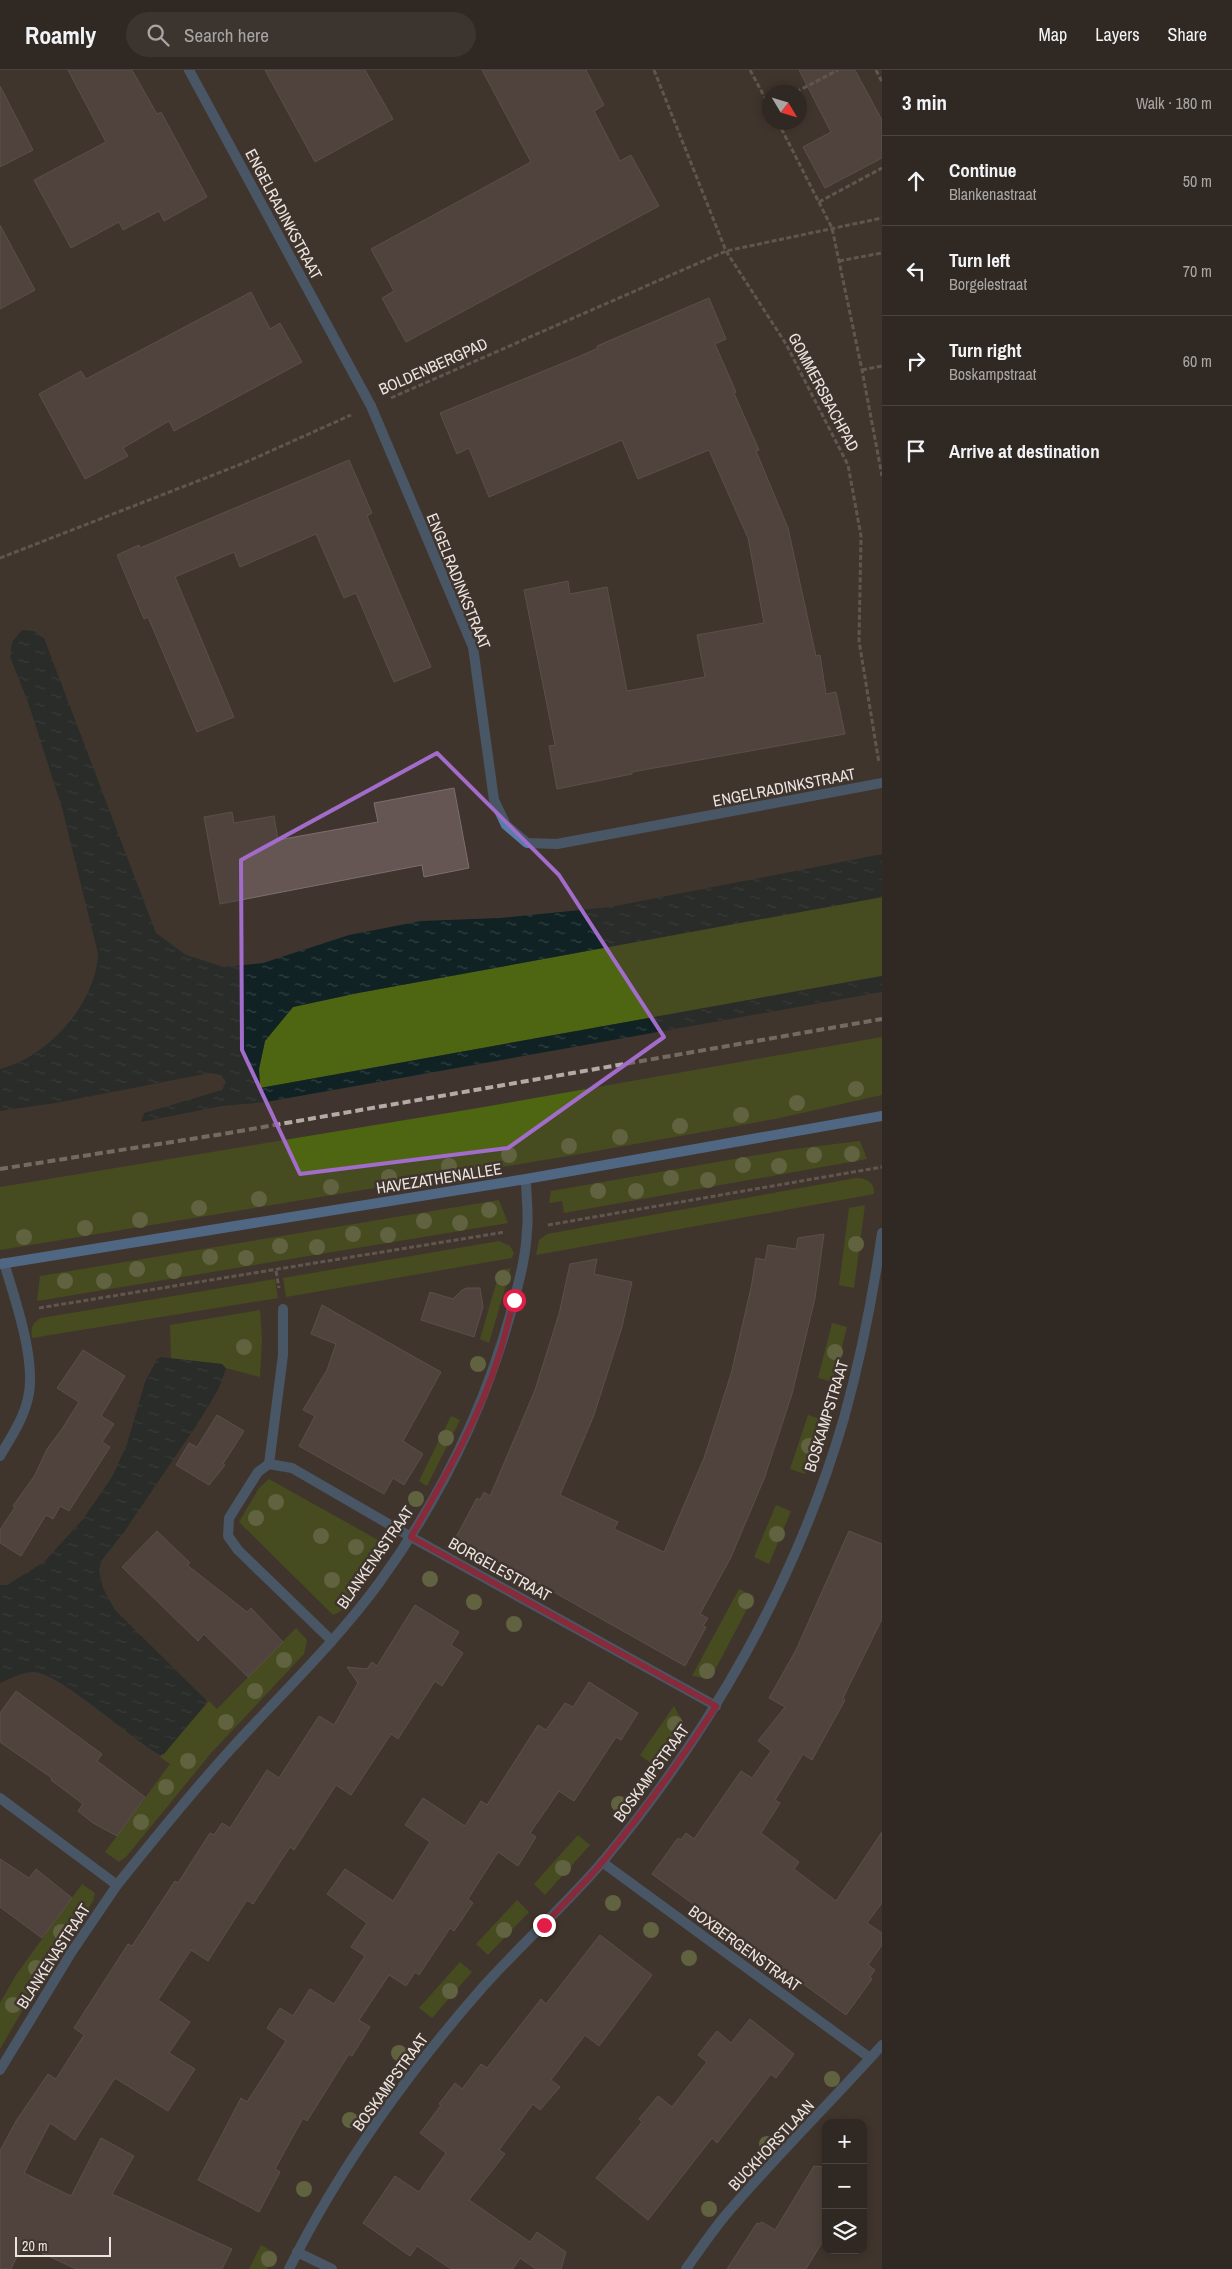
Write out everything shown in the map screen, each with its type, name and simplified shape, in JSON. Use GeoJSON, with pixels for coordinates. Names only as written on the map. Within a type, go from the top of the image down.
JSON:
{"type":"FeatureCollection","features":[{"type":"Feature","properties":{"kind":"main road","name":"HAVEZATHENALLEE"},"geometry":{"type":"LineString","coordinates":[[2,1264],[526,1179],[882,1116]]}},
{"type":"Feature","properties":{"kind":"street","name":"ENGELRADINKSTRAAT"},"geometry":{"type":"LineString","coordinates":[[189,70],[371,406],[473,647],[494,800],[506,825],[527,843],[558,844],[881,778]]}},
{"type":"Feature","properties":{"kind":"street","name":"BLANKENASTRAAT"},"geometry":{"type":"LineString","coordinates":[[0,2070],[71,1953],[117,1885],[179,1808],[231,1749],[332,1641],[378,1584],[411,1537],[447,1474],[499,1356],[524,1260],[528,1228],[526,1179]]}},
{"type":"Feature","properties":{"kind":"street","name":"BOSKAMPSTRAAT"},"geometry":{"type":"LineString","coordinates":[[289,2269],[316,2218],[377,2123],[427,2055],[483,1987],[602,1862],[677,1765],[716,1706],[756,1636],[786,1573],[819,1492],[844,1418],[859,1357],[874,1289],[882,1233]]}},
{"type":"Feature","properties":{"kind":"street"},"geometry":{"type":"LineString","coordinates":[[0,1456],[21,1421],[28,1396],[30,1376],[18,1311],[2,1264]]}},
{"type":"Feature","properties":{"kind":"street"},"geometry":{"type":"LineString","coordinates":[[283,1309],[283,1355],[269,1464],[258,1472],[229,1518],[228,1536],[238,1550],[332,1641]]}},
{"type":"Feature","properties":{"kind":"street","name":"BORGELESTRAAT"},"geometry":{"type":"LineString","coordinates":[[269,1464],[292,1468],[411,1537],[716,1706]]}},
{"type":"Feature","properties":{"kind":"street"},"geometry":{"type":"LineString","coordinates":[[0,1798],[117,1885]]}},
{"type":"Feature","properties":{"kind":"street","name":"BOXBERGENSTRAAT"},"geometry":{"type":"LineString","coordinates":[[602,1862],[870,2058]]}},
{"type":"Feature","properties":{"kind":"street","name":"BUCKHORSTLAAN"},"geometry":{"type":"LineString","coordinates":[[686,2269],[723,2218],[882,2045]]}},
{"type":"Feature","properties":{"kind":"street"},"geometry":{"type":"LineString","coordinates":[[297,2252],[332,2269]]}},
{"type":"Feature","properties":{"kind":"path","name":"GOMMERSBACHPAD"},"geometry":{"type":"LineString","coordinates":[[654,70],[726,251],[786,344],[848,465],[861,536],[859,641],[881,778]]}},
{"type":"Feature","properties":{"kind":"path"},"geometry":{"type":"LineString","coordinates":[[750,70],[762,92]]}},
{"type":"Feature","properties":{"kind":"path"},"geometry":{"type":"LineString","coordinates":[[807,86],[838,70]]}},
{"type":"Feature","properties":{"kind":"path"},"geometry":{"type":"LineString","coordinates":[[876,70],[882,82]]}},
{"type":"Feature","properties":{"kind":"path","name":"GOMMERSBACHPAD"},"geometry":{"type":"LineString","coordinates":[[782,130],[832,228],[882,476]]}},
{"type":"Feature","properties":{"kind":"path"},"geometry":{"type":"LineString","coordinates":[[819,202],[882,168]]}},
{"type":"Feature","properties":{"kind":"path","name":"BOLDENBERGPAD"},"geometry":{"type":"LineString","coordinates":[[0,558],[244,463],[726,251],[882,218]]}},
{"type":"Feature","properties":{"kind":"path"},"geometry":{"type":"LineString","coordinates":[[839,261],[882,253]]}},
{"type":"Feature","properties":{"kind":"path"},"geometry":{"type":"LineString","coordinates":[[862,370],[882,366]]}},
{"type":"Feature","properties":{"kind":"path"},"geometry":{"type":"LineString","coordinates":[[18,1311],[276,1271],[882,1167]]}},
{"type":"Feature","properties":{"kind":"highlighted area"},"geometry":{"type":"Polygon","coordinates":[[[437,753],[559,875],[664,1037],[508,1148],[300,1174],[242,1050],[241,860],[437,753]]]}},
{"type":"Feature","properties":{"kind":"green space"},"geometry":{"type":"Polygon","coordinates":[[[882,897],[882,976],[260,1088],[259,1069],[265,1041],[293,1007],[358,993],[882,897]]]}},
{"type":"Feature","properties":{"kind":"green space"},"geometry":{"type":"Polygon","coordinates":[[[882,1037],[882,1095],[775,1119],[568,1156],[0,1250],[0,1187],[478,1108],[882,1037]]]}},
{"type":"Feature","properties":{"kind":"green space"},"geometry":{"type":"Polygon","coordinates":[[[860,1141],[867,1159],[564,1213],[562,1201],[549,1203],[551,1191],[786,1150],[860,1141]]]}},
{"type":"Feature","properties":{"kind":"green space"},"geometry":{"type":"Polygon","coordinates":[[[856,1178],[870,1182],[874,1194],[536,1255],[539,1240],[547,1234],[856,1178]]]}},
{"type":"Feature","properties":{"kind":"green space"},"geometry":{"type":"Polygon","coordinates":[[[499,1200],[508,1223],[37,1301],[40,1276],[499,1200]]]}},
{"type":"Feature","properties":{"kind":"green space"},"geometry":{"type":"Polygon","coordinates":[[[865,1205],[854,1288],[839,1285],[849,1208],[865,1205]]]}},
{"type":"Feature","properties":{"kind":"green space"},"geometry":{"type":"Polygon","coordinates":[[[499,1241],[510,1246],[514,1253],[512,1258],[286,1297],[283,1278],[499,1241]]]}},
{"type":"Feature","properties":{"kind":"green space"},"geometry":{"type":"Polygon","coordinates":[[[511,1268],[489,1343],[480,1339],[500,1270],[511,1268]]]}},
{"type":"Feature","properties":{"kind":"green space"},"geometry":{"type":"Polygon","coordinates":[[[275,1279],[278,1298],[32,1338],[31,1331],[33,1326],[41,1318],[275,1279]]]}},
{"type":"Feature","properties":{"kind":"green space"},"geometry":{"type":"Polygon","coordinates":[[[260,1310],[262,1339],[260,1377],[226,1368],[222,1364],[171,1359],[170,1325],[260,1310]]]}},
{"type":"Feature","properties":{"kind":"green space"},"geometry":{"type":"Polygon","coordinates":[[[832,1323],[847,1327],[833,1382],[818,1378],[832,1323]]]}},
{"type":"Feature","properties":{"kind":"green space"},"geometry":{"type":"Polygon","coordinates":[[[808,1415],[823,1420],[805,1474],[790,1469],[808,1415]]]}},
{"type":"Feature","properties":{"kind":"green space"},"geometry":{"type":"Polygon","coordinates":[[[451,1416],[460,1420],[427,1486],[419,1481],[451,1416]]]}},
{"type":"Feature","properties":{"kind":"green space"},"geometry":{"type":"Polygon","coordinates":[[[269,1479],[387,1545],[380,1562],[365,1584],[348,1604],[333,1615],[239,1522],[259,1488],[269,1479]]]}},
{"type":"Feature","properties":{"kind":"green space"},"geometry":{"type":"Polygon","coordinates":[[[776,1505],[791,1511],[769,1564],[754,1557],[776,1505]]]}},
{"type":"Feature","properties":{"kind":"green space"},"geometry":{"type":"Polygon","coordinates":[[[739,1589],[754,1596],[715,1670],[704,1678],[692,1676],[739,1589]]]}},
{"type":"Feature","properties":{"kind":"green space"},"geometry":{"type":"Polygon","coordinates":[[[296,1628],[307,1640],[304,1654],[212,1752],[126,1857],[119,1862],[105,1852],[170,1764],[160,1757],[209,1701],[217,1709],[296,1628]]]}},
{"type":"Feature","properties":{"kind":"green space"},"geometry":{"type":"Polygon","coordinates":[[[674,1706],[681,1719],[678,1729],[653,1765],[640,1755],[674,1706]]]}},
{"type":"Feature","properties":{"kind":"green space"},"geometry":{"type":"Polygon","coordinates":[[[578,1835],[590,1845],[545,1895],[534,1884],[578,1835]]]}},
{"type":"Feature","properties":{"kind":"green space"},"geometry":{"type":"Polygon","coordinates":[[[82,1884],[95,1893],[93,1901],[31,1996],[0,2049],[0,2003],[16,1975],[82,1884]]]}},
{"type":"Feature","properties":{"kind":"green space"},"geometry":{"type":"Polygon","coordinates":[[[517,1900],[529,1912],[488,1955],[476,1944],[517,1900]]]}},
{"type":"Feature","properties":{"kind":"green space"},"geometry":{"type":"Polygon","coordinates":[[[460,1962],[472,1972],[432,2018],[419,2008],[460,1962]]]}},
{"type":"Feature","properties":{"kind":"green space"},"geometry":{"type":"Polygon","coordinates":[[[261,2245],[275,2253],[267,2269],[249,2269],[261,2245]]]}},
{"type":"Feature","properties":{"kind":"water"},"geometry":{"type":"Polygon","coordinates":[[[22,630],[34,631],[44,638],[156,933],[186,955],[224,967],[263,963],[349,935],[421,921],[500,918],[610,907],[882,854],[882,897],[358,993],[293,1007],[265,1041],[259,1069],[260,1088],[882,976],[882,992],[266,1102],[222,1106],[141,1122],[144,1113],[222,1090],[226,1082],[221,1075],[210,1073],[56,1103],[0,1111],[0,1069],[18,1063],[35,1053],[52,1040],[66,1025],[79,1009],[89,991],[95,973],[98,954],[62,808],[28,702],[10,657],[12,642],[22,630]]]}},
{"type":"Feature","properties":{"kind":"water"},"geometry":{"type":"Polygon","coordinates":[[[161,1357],[222,1364],[226,1369],[218,1390],[198,1423],[124,1532],[102,1560],[99,1570],[103,1588],[115,1610],[206,1700],[205,1705],[164,1754],[160,1755],[77,1694],[45,1675],[29,1672],[0,1683],[0,1585],[7,1585],[44,1562],[83,1519],[112,1477],[127,1444],[145,1382],[157,1359],[161,1357]]]}},
{"type":"Feature","properties":{"kind":"building"},"geometry":{"type":"Polygon","coordinates":[[[68,70],[132,70],[157,114],[161,112],[207,197],[164,221],[159,211],[123,230],[119,222],[71,248],[34,180],[106,142],[68,70]]]}},
{"type":"Feature","properties":{"kind":"building"},"geometry":{"type":"Polygon","coordinates":[[[265,70],[365,70],[393,119],[315,162],[265,70]]]}},
{"type":"Feature","properties":{"kind":"building"},"geometry":{"type":"Polygon","coordinates":[[[482,70],[586,70],[604,105],[594,111],[620,161],[631,155],[659,206],[406,342],[382,298],[394,291],[371,249],[531,162],[482,70]]]}},
{"type":"Feature","properties":{"kind":"building"},"geometry":{"type":"Polygon","coordinates":[[[799,70],[855,70],[882,120],[882,158],[825,188],[803,147],[831,132],[799,70]]]}},
{"type":"Feature","properties":{"kind":"building"},"geometry":{"type":"Polygon","coordinates":[[[0,86],[33,150],[0,167],[0,86]]]}},
{"type":"Feature","properties":{"kind":"building"},"geometry":{"type":"Polygon","coordinates":[[[0,225],[35,290],[0,309],[0,225]]]}},
{"type":"Feature","properties":{"kind":"building"},"geometry":{"type":"Polygon","coordinates":[[[251,292],[270,329],[280,323],[302,362],[174,431],[169,421],[123,448],[128,456],[85,479],[39,394],[81,371],[86,379],[251,292]]]}},
{"type":"Feature","properties":{"kind":"building"},"geometry":{"type":"Polygon","coordinates":[[[709,298],[726,339],[715,344],[736,392],[734,393],[759,450],[756,451],[788,528],[816,656],[820,655],[826,694],[836,692],[845,734],[632,772],[632,774],[557,789],[549,746],[555,745],[524,590],[568,581],[570,594],[607,587],[627,691],[705,677],[697,635],[764,623],[748,538],[709,450],[638,479],[622,440],[489,497],[469,448],[457,454],[440,413],[578,357],[598,348],[597,346],[709,298]]]}},
{"type":"Feature","properties":{"kind":"building"},"geometry":{"type":"Polygon","coordinates":[[[349,460],[372,513],[367,516],[431,667],[394,682],[356,593],[344,598],[316,534],[240,567],[234,552],[175,577],[234,717],[197,732],[148,617],[144,619],[117,555],[139,545],[140,548],[349,460]]]}},
{"type":"Feature","properties":{"kind":"building"},"geometry":{"type":"Polygon","coordinates":[[[454,788],[469,868],[424,877],[422,865],[220,904],[204,817],[232,812],[234,823],[274,816],[278,840],[378,822],[374,803],[454,788]]]}},
{"type":"Feature","properties":{"kind":"building"},"geometry":{"type":"Polygon","coordinates":[[[824,1234],[815,1298],[792,1394],[764,1479],[731,1557],[700,1614],[708,1618],[703,1626],[706,1627],[685,1666],[456,1537],[477,1498],[480,1500],[484,1492],[490,1496],[535,1390],[559,1314],[570,1264],[597,1259],[594,1274],[632,1282],[622,1327],[594,1415],[560,1495],[618,1522],[614,1529],[664,1552],[704,1458],[731,1374],[756,1258],[765,1260],[768,1245],[796,1249],[798,1238],[824,1234]]]}},
{"type":"Feature","properties":{"kind":"building"},"geometry":{"type":"Polygon","coordinates":[[[480,1288],[483,1307],[474,1337],[421,1320],[430,1292],[453,1299],[462,1290],[480,1288]]]}},
{"type":"Feature","properties":{"kind":"building"},"geometry":{"type":"Polygon","coordinates":[[[322,1305],[441,1372],[403,1441],[423,1454],[404,1485],[393,1478],[384,1494],[299,1446],[315,1416],[303,1410],[327,1370],[336,1344],[311,1334],[322,1305]]]}},
{"type":"Feature","properties":{"kind":"building"},"geometry":{"type":"Polygon","coordinates":[[[83,1350],[125,1376],[101,1416],[114,1424],[102,1442],[110,1447],[69,1511],[60,1506],[53,1519],[46,1515],[21,1556],[0,1543],[0,1530],[15,1507],[13,1506],[35,1475],[47,1449],[79,1402],[57,1388],[83,1350]]]}},
{"type":"Feature","properties":{"kind":"building"},"geometry":{"type":"Polygon","coordinates":[[[217,1415],[244,1431],[223,1464],[225,1465],[209,1485],[176,1465],[189,1443],[197,1447],[217,1415]]]}},
{"type":"Feature","properties":{"kind":"building"},"geometry":{"type":"Polygon","coordinates":[[[157,1531],[190,1563],[187,1565],[247,1612],[251,1608],[283,1642],[248,1677],[204,1634],[198,1641],[122,1567],[157,1531]]]}},
{"type":"Feature","properties":{"kind":"building"},"geometry":{"type":"Polygon","coordinates":[[[849,1531],[882,1544],[882,1619],[843,1698],[845,1700],[812,1760],[803,1754],[775,1800],[780,1803],[761,1833],[799,1862],[794,1869],[836,1901],[882,1832],[882,1903],[867,1923],[882,1933],[882,1945],[868,1965],[875,1970],[870,1977],[872,1979],[846,2015],[652,1874],[678,1838],[681,1840],[686,1833],[694,1839],[741,1771],[752,1778],[771,1751],[758,1741],[785,1707],[769,1698],[796,1650],[849,1531]]]}},
{"type":"Feature","properties":{"kind":"building"},"geometry":{"type":"Polygon","coordinates":[[[415,1605],[459,1632],[451,1645],[463,1653],[442,1686],[435,1681],[398,1739],[391,1734],[351,1795],[336,1785],[294,1850],[290,1847],[253,1904],[247,1900],[208,1961],[191,1950],[158,2000],[190,2022],[169,2053],[195,2069],[168,2111],[115,2078],[75,2140],[50,2123],[24,2173],[71,2196],[101,2138],[134,2156],[112,2194],[232,2249],[222,2269],[76,2269],[23,2244],[11,2269],[0,2269],[0,2151],[16,2121],[48,2074],[56,2079],[84,2035],[74,2028],[128,1944],[132,1946],[175,1881],[178,1883],[210,1833],[214,1835],[222,1823],[230,1828],[267,1770],[279,1778],[319,1716],[334,1725],[358,1683],[347,1667],[367,1669],[372,1662],[377,1666],[415,1605]]]}},
{"type":"Feature","properties":{"kind":"building"},"geometry":{"type":"Polygon","coordinates":[[[589,1682],[638,1713],[621,1740],[616,1737],[574,1801],[559,1791],[530,1833],[536,1837],[518,1866],[498,1852],[468,1899],[473,1903],[454,1931],[450,1928],[419,1975],[415,1972],[406,1986],[389,1975],[359,2020],[370,2027],[352,2056],[349,2054],[307,2121],[303,2118],[275,2169],[280,2172],[259,2212],[198,2180],[241,2098],[247,2102],[286,2041],[267,2028],[280,2008],[293,2016],[310,1989],[334,2004],[365,1956],[351,1947],[367,1923],[327,1894],[345,1869],[393,1901],[430,1842],[405,1825],[423,1798],[465,1826],[481,1801],[487,1805],[538,1725],[546,1730],[565,1703],[573,1707],[589,1682]]]}},
{"type":"Feature","properties":{"kind":"building"},"geometry":{"type":"Polygon","coordinates":[[[16,1691],[102,1754],[97,1761],[145,1797],[117,1836],[93,1823],[78,1811],[83,1804],[51,1780],[52,1778],[0,1742],[0,1713],[16,1691]]]}},
{"type":"Feature","properties":{"kind":"building"},"geometry":{"type":"Polygon","coordinates":[[[0,1859],[29,1878],[36,1869],[72,1898],[42,1938],[0,1907],[0,1859]]]}},
{"type":"Feature","properties":{"kind":"building"},"geometry":{"type":"Polygon","coordinates":[[[600,1935],[652,1975],[599,2046],[585,2035],[551,2080],[560,2087],[540,2110],[533,2104],[499,2150],[505,2154],[469,2200],[530,2242],[537,2232],[566,2252],[561,2269],[536,2269],[520,2258],[513,2269],[451,2269],[417,2246],[410,2256],[363,2223],[395,2176],[419,2192],[446,2153],[420,2133],[441,2105],[439,2104],[455,2083],[462,2089],[481,2064],[487,2068],[541,1999],[546,2004],[600,1935]]]}},
{"type":"Feature","properties":{"kind":"building"},"geometry":{"type":"Polygon","coordinates":[[[750,2019],[794,2054],[776,2078],[771,2074],[717,2143],[712,2138],[648,2220],[596,2178],[642,2122],[639,2119],[658,2096],[672,2107],[707,2062],[698,2055],[717,2031],[731,2043],[750,2019]]]}},
{"type":"Feature","properties":{"kind":"building"},"geometry":{"type":"Polygon","coordinates":[[[814,2166],[822,2167],[822,2243],[806,2269],[727,2269],[757,2223],[762,2222],[775,2230],[814,2166]]]}},
{"type":"Feature","properties":{"kind":"railway"},"geometry":{"type":"LineString","coordinates":[[0,1169],[229,1133],[882,1019]]}},
{"type":"Feature","properties":{"kind":"route"},"geometry":{"type":"LineString","coordinates":[[514,1300],[499,1356],[478,1407],[447,1474],[411,1537],[716,1706],[683,1757],[643,1812],[602,1862],[544,1925]]}}]}
